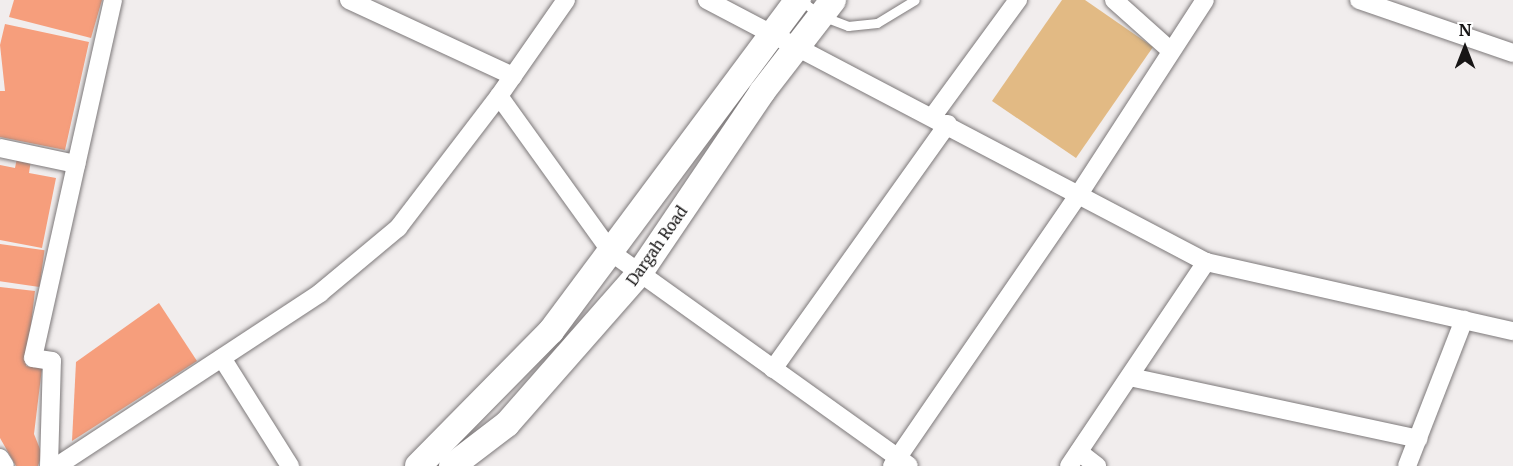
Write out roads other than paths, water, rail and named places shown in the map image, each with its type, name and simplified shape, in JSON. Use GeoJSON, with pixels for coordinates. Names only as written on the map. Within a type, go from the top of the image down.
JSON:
{"type":"FeatureCollection","features":[{"type":"Feature","properties":{"kind":"main road"},"geometry":{"type":"LineString","coordinates":[[418,466],[551,331],[612,253],[799,0]]}},
{"type":"Feature","properties":{"kind":"main road","name":"Dargah Road"},"geometry":{"type":"LineString","coordinates":[[452,466],[507,424],[639,274],[762,92],[828,8]]}},
{"type":"Feature","properties":{"kind":"street"},"geometry":{"type":"LineString","coordinates":[[49,466],[52,361],[33,358],[113,0]]}},
{"type":"Feature","properties":{"kind":"street"},"geometry":{"type":"LineString","coordinates":[[349,0],[513,76]]}},
{"type":"Feature","properties":{"kind":"street"},"geometry":{"type":"LineString","coordinates":[[57,466],[320,293],[398,228],[499,96],[566,0]]}},
{"type":"Feature","properties":{"kind":"street"},"geometry":{"type":"LineString","coordinates":[[707,0],[771,35],[940,120],[1206,262],[1513,331]]}},
{"type":"Feature","properties":{"kind":"street"},"geometry":{"type":"LineString","coordinates":[[773,369],[940,120],[1017,0]]}},
{"type":"Feature","properties":{"kind":"street"},"geometry":{"type":"LineString","coordinates":[[1114,0],[1172,51]]}},
{"type":"Feature","properties":{"kind":"street"},"geometry":{"type":"LineString","coordinates":[[499,96],[612,253],[900,463],[1205,0]]}},
{"type":"Feature","properties":{"kind":"street"},"geometry":{"type":"LineString","coordinates":[[1359,0],[1513,53]]}},
{"type":"Feature","properties":{"kind":"street"},"geometry":{"type":"LineString","coordinates":[[0,148],[76,164]]}},
{"type":"Feature","properties":{"kind":"street"},"geometry":{"type":"LineString","coordinates":[[1097,466],[1074,459],[1206,262]]}},
{"type":"Feature","properties":{"kind":"street"},"geometry":{"type":"LineString","coordinates":[[1407,466],[1464,320]]}},
{"type":"Feature","properties":{"kind":"street"},"geometry":{"type":"LineString","coordinates":[[222,358],[290,466]]}},
{"type":"Feature","properties":{"kind":"street"},"geometry":{"type":"LineString","coordinates":[[1130,377],[1418,439]]}},
{"type":"Feature","properties":{"kind":"street"},"geometry":{"type":"LineString","coordinates":[[0,458],[5,466]]}},
{"type":"Feature","properties":{"kind":"lane"},"geometry":{"type":"LineString","coordinates":[[799,0],[828,8],[848,26],[877,23],[915,0]]}}]}
